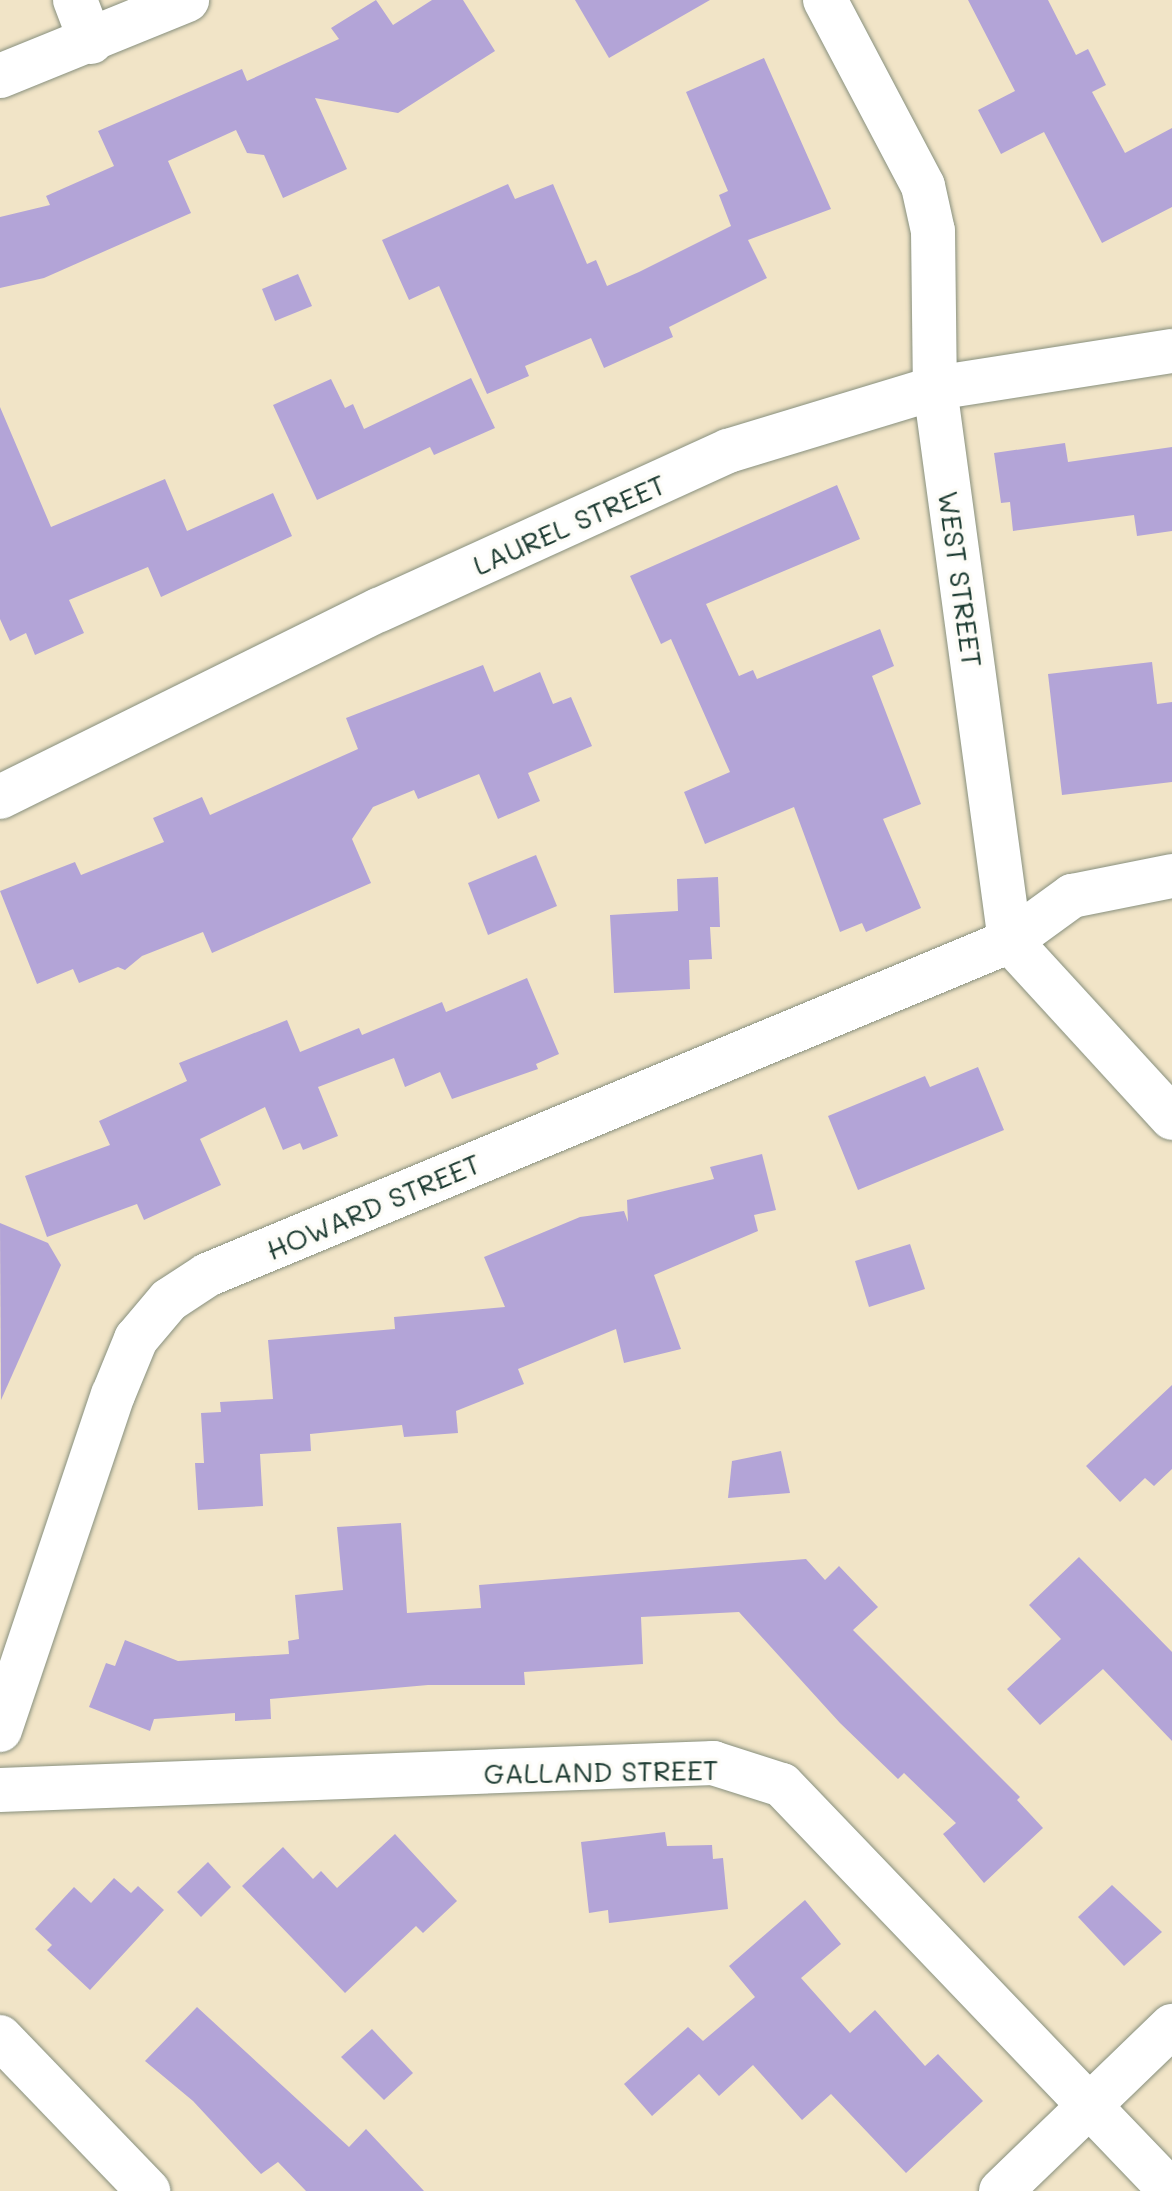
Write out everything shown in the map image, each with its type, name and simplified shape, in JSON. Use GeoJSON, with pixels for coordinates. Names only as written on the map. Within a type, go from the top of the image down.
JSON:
{"type":"FeatureCollection","features":[{"type":"Feature","properties":{"kind":"street"},"geometry":{"type":"LineString","coordinates":[[75,0],[91,42]]}},
{"type":"Feature","properties":{"kind":"street"},"geometry":{"type":"LineString","coordinates":[[0,76],[91,42],[187,0]]}},
{"type":"Feature","properties":{"kind":"street","name":"WEST STREET"},"geometry":{"type":"LineString","coordinates":[[825,0],[923,186],[933,231],[935,388],[1010,941]]}},
{"type":"Feature","properties":{"kind":"street","name":"LAUREL STREET"},"geometry":{"type":"LineString","coordinates":[[0,797],[379,610],[728,451],[935,388],[1172,351]]}},
{"type":"Feature","properties":{"kind":"street","name":"HOWARD STREET"},"geometry":{"type":"LineString","coordinates":[[0,1730],[113,1395],[136,1339],[169,1300],[207,1275],[1010,941],[1072,896],[1172,876]]}},
{"type":"Feature","properties":{"kind":"street"},"geometry":{"type":"LineString","coordinates":[[1010,941],[1172,1118]]}},
{"type":"Feature","properties":{"kind":"street","name":"GALLAND STREET"},"geometry":{"type":"LineString","coordinates":[[0,1790],[713,1763],[782,1785],[1171,2191]]}},
{"type":"Feature","properties":{"kind":"street"},"geometry":{"type":"LineString","coordinates":[[1001,2191],[1172,2026]]}},
{"type":"Feature","properties":{"kind":"street"},"geometry":{"type":"LineString","coordinates":[[0,2037],[148,2191]]}},
{"type":"Feature","properties":{"kind":"building"},"geometry":{"type":"Polygon","coordinates":[[[376,0],[393,25],[432,0],[463,0],[495,51],[398,113],[315,98],[347,169],[283,198],[264,155],[247,153],[236,130],[168,161],[191,213],[44,278],[0,288],[0,217],[50,205],[46,196],[114,166],[98,131],[242,69],[247,81],[339,39],[331,28],[376,0]]]}},
{"type":"Feature","properties":{"kind":"building"},"geometry":{"type":"Polygon","coordinates":[[[575,0],[710,0],[609,58],[575,0]]]}},
{"type":"Feature","properties":{"kind":"building"},"geometry":{"type":"Polygon","coordinates":[[[968,0],[1048,0],[1076,55],[1088,49],[1106,85],[1092,92],[1125,153],[1172,128],[1172,207],[1102,243],[1044,132],[1001,154],[978,110],[1015,91],[968,0]]]}},
{"type":"Feature","properties":{"kind":"building"},"geometry":{"type":"Polygon","coordinates":[[[764,58],[831,209],[748,240],[767,278],[669,327],[673,337],[604,368],[591,338],[525,366],[529,376],[487,394],[439,286],[409,300],[382,240],[508,184],[515,199],[553,184],[587,264],[596,260],[607,286],[639,272],[731,226],[719,195],[728,191],[686,92],[764,58]]]}},
{"type":"Feature","properties":{"kind":"building"},"geometry":{"type":"Polygon","coordinates":[[[298,274],[312,306],[275,321],[262,289],[298,274]]]}},
{"type":"Feature","properties":{"kind":"building"},"geometry":{"type":"Polygon","coordinates":[[[471,378],[495,428],[434,455],[430,447],[317,500],[273,405],[331,379],[345,408],[353,404],[364,429],[471,378]]]}},
{"type":"Feature","properties":{"kind":"building"},"geometry":{"type":"Polygon","coordinates":[[[0,407],[51,527],[165,479],[187,531],[273,493],[292,536],[161,597],[148,567],[69,600],[84,633],[35,655],[26,633],[10,641],[0,619],[0,407]]]}},
{"type":"Feature","properties":{"kind":"building"},"geometry":{"type":"Polygon","coordinates":[[[1065,443],[1068,462],[1172,447],[1172,531],[1137,536],[1134,515],[1013,531],[1010,502],[1001,503],[994,453],[1065,443]]]}},
{"type":"Feature","properties":{"kind":"building"},"geometry":{"type":"Polygon","coordinates":[[[837,485],[860,539],[706,604],[739,676],[753,670],[757,679],[880,629],[894,666],[872,676],[921,804],[883,819],[921,908],[866,932],[862,923],[840,932],[794,807],[705,844],[684,792],[730,772],[671,639],[661,644],[630,576],[837,485]]]}},
{"type":"Feature","properties":{"kind":"building"},"geometry":{"type":"Polygon","coordinates":[[[1152,662],[1157,704],[1172,702],[1172,782],[1062,795],[1048,674],[1152,662]]]}},
{"type":"Feature","properties":{"kind":"building"},"geometry":{"type":"Polygon","coordinates":[[[483,665],[494,692],[540,672],[553,704],[571,697],[592,746],[528,773],[540,801],[498,819],[479,774],[418,799],[414,790],[373,807],[352,839],[371,883],[212,953],[203,932],[142,956],[125,970],[118,967],[79,983],[73,969],[37,984],[0,891],[75,862],[81,875],[164,842],[153,818],[202,797],[210,815],[358,749],[346,718],[483,665]]]}},
{"type":"Feature","properties":{"kind":"building"},"geometry":{"type":"Polygon","coordinates":[[[536,855],[557,906],[488,935],[468,883],[536,855]]]}},
{"type":"Feature","properties":{"kind":"building"},"geometry":{"type":"Polygon","coordinates":[[[718,877],[720,927],[710,927],[712,959],[689,960],[690,989],[614,993],[610,915],[678,911],[677,879],[718,877]]]}},
{"type":"Feature","properties":{"kind":"building"},"geometry":{"type":"Polygon","coordinates":[[[527,978],[559,1054],[536,1064],[538,1069],[452,1099],[440,1072],[405,1087],[394,1058],[318,1087],[338,1136],[303,1150],[300,1143],[283,1150],[265,1107],[200,1139],[221,1185],[144,1220],[137,1204],[47,1237],[25,1176],[110,1145],[99,1121],[187,1081],[179,1063],[287,1020],[300,1052],[359,1028],[362,1035],[442,1002],[446,1012],[527,978]]]}},
{"type":"Feature","properties":{"kind":"building"},"geometry":{"type":"Polygon","coordinates":[[[978,1067],[1004,1130],[858,1190],[828,1116],[925,1076],[930,1087],[978,1067]]]}},
{"type":"Feature","properties":{"kind":"building"},"geometry":{"type":"Polygon","coordinates":[[[762,1154],[776,1210],[754,1215],[758,1231],[654,1275],[681,1349],[624,1363],[616,1329],[518,1369],[524,1384],[456,1411],[458,1433],[404,1437],[402,1425],[310,1434],[311,1451],[260,1454],[263,1506],[198,1510],[195,1463],[204,1463],[201,1413],[221,1412],[220,1402],[273,1399],[268,1340],[395,1329],[394,1317],[505,1307],[484,1257],[580,1217],[624,1211],[628,1222],[627,1200],[714,1179],[710,1167],[762,1154]]]}},
{"type":"Feature","properties":{"kind":"building"},"geometry":{"type":"Polygon","coordinates":[[[0,1223],[48,1243],[61,1265],[1,1400],[0,1223]]]}},
{"type":"Feature","properties":{"kind":"building"},"geometry":{"type":"Polygon","coordinates":[[[910,1244],[925,1289],[869,1307],[855,1261],[910,1244]]]}},
{"type":"Feature","properties":{"kind":"building"},"geometry":{"type":"Polygon","coordinates":[[[1172,1385],[1172,1469],[1154,1486],[1145,1478],[1120,1502],[1086,1466],[1172,1385]]]}},
{"type":"Feature","properties":{"kind":"building"},"geometry":{"type":"Polygon","coordinates":[[[781,1451],[790,1493],[728,1498],[732,1461],[781,1451]]]}},
{"type":"Feature","properties":{"kind":"building"},"geometry":{"type":"Polygon","coordinates":[[[401,1523],[407,1613],[481,1608],[479,1585],[806,1559],[825,1580],[839,1566],[878,1607],[853,1630],[1020,1797],[1017,1800],[1043,1828],[984,1883],[943,1834],[956,1823],[904,1773],[898,1779],[840,1723],[739,1612],[641,1617],[643,1664],[524,1672],[525,1685],[428,1685],[270,1699],[271,1719],[235,1721],[235,1713],[154,1719],[150,1731],[89,1707],[106,1663],[115,1666],[125,1640],[178,1661],[289,1654],[288,1641],[299,1639],[295,1595],[343,1590],[337,1527],[401,1523]]]}},
{"type":"Feature","properties":{"kind":"building"},"geometry":{"type":"Polygon","coordinates":[[[1079,1557],[1172,1652],[1172,1741],[1103,1669],[1040,1725],[1007,1689],[1061,1639],[1029,1605],[1079,1557]]]}},
{"type":"Feature","properties":{"kind":"building"},"geometry":{"type":"Polygon","coordinates":[[[665,1832],[667,1846],[712,1845],[713,1859],[723,1858],[728,1909],[609,1923],[608,1910],[589,1913],[581,1842],[665,1832]]]}},
{"type":"Feature","properties":{"kind":"building"},"geometry":{"type":"Polygon","coordinates":[[[395,1834],[457,1901],[423,1933],[416,1926],[345,1993],[242,1886],[283,1847],[313,1879],[321,1871],[337,1888],[395,1834]]]}},
{"type":"Feature","properties":{"kind":"building"},"geometry":{"type":"Polygon","coordinates":[[[208,1862],[231,1887],[201,1917],[177,1892],[208,1862]]]}},
{"type":"Feature","properties":{"kind":"building"},"geometry":{"type":"Polygon","coordinates":[[[114,1878],[131,1893],[138,1886],[164,1910],[90,1990],[47,1950],[52,1945],[35,1929],[74,1887],[91,1903],[114,1878]]]}},
{"type":"Feature","properties":{"kind":"building"},"geometry":{"type":"Polygon","coordinates":[[[1112,1885],[1162,1932],[1124,1966],[1078,1917],[1112,1885]]]}},
{"type":"Feature","properties":{"kind":"building"},"geometry":{"type":"Polygon","coordinates":[[[805,1900],[841,1944],[801,1978],[850,2033],[875,2010],[925,2066],[938,2054],[983,2101],[906,2173],[831,2094],[802,2120],[753,2065],[719,2096],[699,2074],[652,2116],[624,2084],[688,2027],[703,2041],[755,1997],[729,1966],[805,1900]]]}},
{"type":"Feature","properties":{"kind":"building"},"geometry":{"type":"Polygon","coordinates":[[[197,2007],[349,2147],[366,2129],[424,2191],[306,2191],[278,2162],[261,2174],[193,2101],[145,2061],[197,2007]]]}},
{"type":"Feature","properties":{"kind":"building"},"geometry":{"type":"Polygon","coordinates":[[[372,2029],[413,2073],[384,2100],[341,2057],[372,2029]]]}}]}
